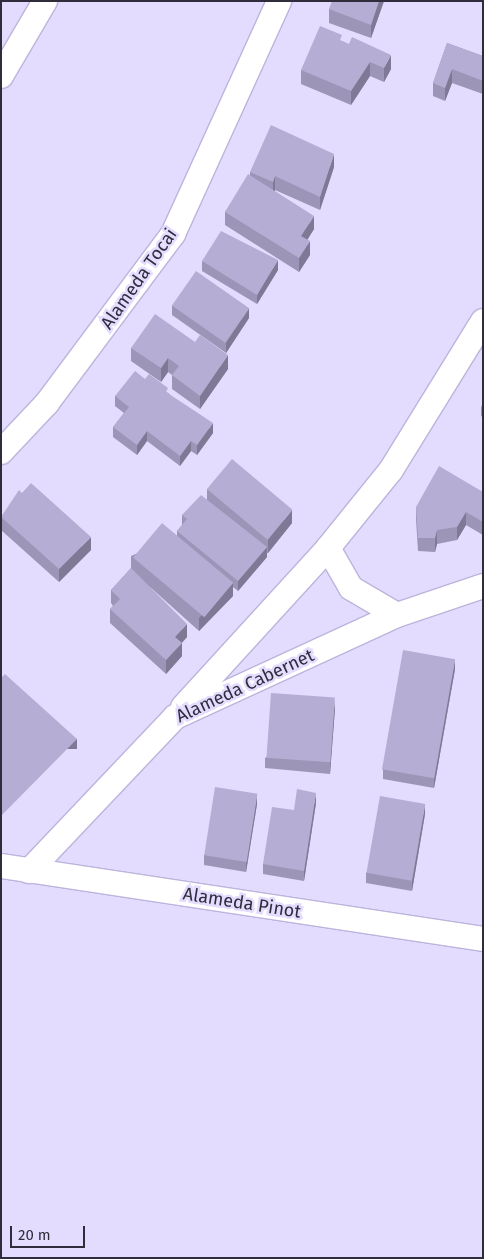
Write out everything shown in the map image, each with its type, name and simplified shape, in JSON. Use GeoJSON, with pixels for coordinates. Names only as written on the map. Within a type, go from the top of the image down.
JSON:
{"type":"FeatureCollection","features":[{"type":"Feature","properties":{"kind":"street"},"geometry":{"type":"LineString","coordinates":[[1,76],[45,1]]}},
{"type":"Feature","properties":{"kind":"street","name":"Alameda Tocai"},"geometry":{"type":"LineString","coordinates":[[1,452],[47,403],[173,234],[279,1]]}},
{"type":"Feature","properties":{"kind":"street"},"geometry":{"type":"LineString","coordinates":[[175,717],[328,548],[391,470],[483,321]]}},
{"type":"Feature","properties":{"kind":"street"},"geometry":{"type":"LineString","coordinates":[[328,548],[351,588],[397,615]]}},
{"type":"Feature","properties":{"kind":"street","name":"Alameda Cabernet"},"geometry":{"type":"LineString","coordinates":[[29,871],[175,717],[397,615],[483,586]]}},
{"type":"Feature","properties":{"kind":"street","name":"Alameda Pinot"},"geometry":{"type":"LineString","coordinates":[[1,866],[483,939]]}},
{"type":"Feature","properties":{"kind":"building"},"geometry":{"type":"Polygon","coordinates":[[[332,1],[379,1],[371,25],[329,9],[332,1]]]}},
{"type":"Feature","properties":{"kind":"building"},"geometry":{"type":"Polygon","coordinates":[[[320,26],[342,35],[340,40],[349,44],[352,37],[391,55],[384,68],[370,62],[351,91],[301,70],[320,26]]]}},
{"type":"Feature","properties":{"kind":"building"},"geometry":{"type":"Polygon","coordinates":[[[447,43],[483,56],[483,81],[452,69],[445,88],[433,83],[447,43]]]}},
{"type":"Feature","properties":{"kind":"building"},"geometry":{"type":"Polygon","coordinates":[[[271,125],[334,154],[320,197],[275,176],[273,182],[250,172],[271,125]]]}},
{"type":"Feature","properties":{"kind":"building"},"geometry":{"type":"Polygon","coordinates":[[[248,174],[314,216],[301,236],[310,241],[299,258],[225,212],[248,174]]]}},
{"type":"Feature","properties":{"kind":"building"},"geometry":{"type":"Polygon","coordinates":[[[221,231],[278,260],[257,295],[202,261],[221,231]]]}},
{"type":"Feature","properties":{"kind":"building"},"geometry":{"type":"Polygon","coordinates":[[[196,271],[249,308],[225,343],[172,305],[196,271]]]}},
{"type":"Feature","properties":{"kind":"building"},"geometry":{"type":"Polygon","coordinates":[[[155,314],[195,342],[200,335],[228,355],[200,396],[172,375],[179,366],[168,358],[161,368],[131,348],[155,314]]]}},
{"type":"Feature","properties":{"kind":"building"},"geometry":{"type":"Polygon","coordinates":[[[135,371],[145,379],[149,374],[168,388],[166,392],[213,423],[197,445],[191,441],[180,456],[147,431],[137,445],[113,427],[129,407],[115,396],[135,371]]]}},
{"type":"Feature","properties":{"kind":"building"},"geometry":{"type":"Polygon","coordinates":[[[232,459],[293,510],[267,540],[207,489],[232,459]]]}},
{"type":"Feature","properties":{"kind":"building"},"geometry":{"type":"Polygon","coordinates":[[[439,466],[483,492],[483,522],[466,512],[457,527],[437,530],[435,538],[418,538],[416,507],[439,466]]]}},
{"type":"Feature","properties":{"kind":"building"},"geometry":{"type":"Polygon","coordinates":[[[31,483],[91,537],[59,569],[1,517],[19,490],[22,493],[31,483]]]}},
{"type":"Feature","properties":{"kind":"building"},"geometry":{"type":"Polygon","coordinates":[[[201,495],[267,547],[238,581],[177,531],[187,519],[182,515],[201,495]]]}},
{"type":"Feature","properties":{"kind":"building"},"geometry":{"type":"Polygon","coordinates":[[[162,523],[233,583],[204,617],[133,557],[162,523]]]}},
{"type":"Feature","properties":{"kind":"building"},"geometry":{"type":"Polygon","coordinates":[[[131,568],[187,624],[175,637],[182,643],[166,660],[110,609],[120,599],[111,590],[131,568]]]}},
{"type":"Feature","properties":{"kind":"building"},"geometry":{"type":"Polygon","coordinates":[[[403,650],[455,659],[434,778],[382,769],[403,650]]]}},
{"type":"Feature","properties":{"kind":"building"},"geometry":{"type":"Polygon","coordinates":[[[5,674],[77,739],[1,816],[1,678],[5,674]]]}},
{"type":"Feature","properties":{"kind":"building"},"geometry":{"type":"Polygon","coordinates":[[[271,693],[335,697],[330,762],[266,758],[271,693]]]}},
{"type":"Feature","properties":{"kind":"building"},"geometry":{"type":"Polygon","coordinates":[[[215,787],[257,794],[247,862],[204,855],[215,787]]]}},
{"type":"Feature","properties":{"kind":"building"},"geometry":{"type":"Polygon","coordinates":[[[297,789],[316,793],[304,871],[263,864],[272,807],[294,810],[297,789]]]}},
{"type":"Feature","properties":{"kind":"building"},"geometry":{"type":"Polygon","coordinates":[[[380,796],[425,804],[412,881],[366,873],[380,796]]]}}]}
